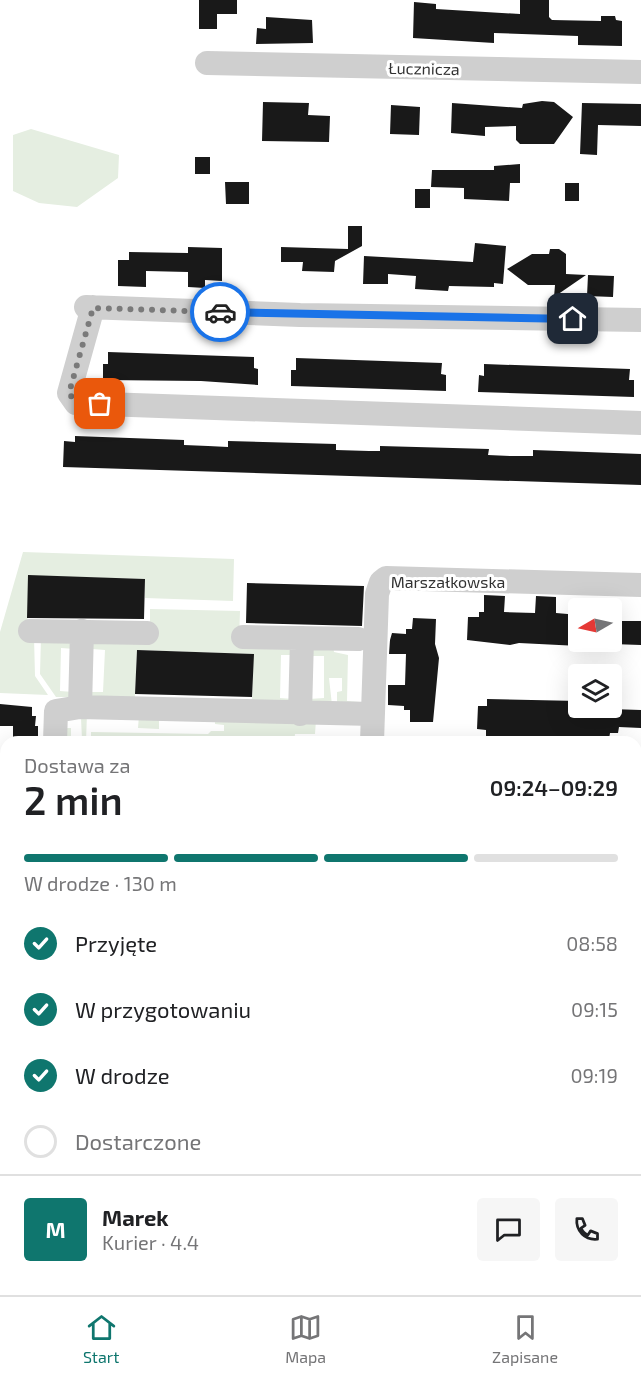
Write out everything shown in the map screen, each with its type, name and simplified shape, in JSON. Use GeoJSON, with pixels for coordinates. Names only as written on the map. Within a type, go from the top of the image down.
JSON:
{"type":"FeatureCollection","features":[{"type":"Feature","properties":{"kind":"street","name":"Łucznicza"},"geometry":{"type":"LineString","coordinates":[[207,63],[641,72]]}},
{"type":"Feature","properties":{"kind":"street"},"geometry":{"type":"LineString","coordinates":[[641,320],[312,315],[89,307],[69,393],[76,403],[641,423]]}},
{"type":"Feature","properties":{"kind":"street","name":"Marszałkowska"},"geometry":{"type":"LineString","coordinates":[[372,736],[377,594],[381,582],[386,578],[641,585]]}},
{"type":"Feature","properties":{"kind":"street"},"geometry":{"type":"LineString","coordinates":[[30,631],[147,633]]}},
{"type":"Feature","properties":{"kind":"street"},"geometry":{"type":"LineString","coordinates":[[80,707],[82,632]]}},
{"type":"Feature","properties":{"kind":"street"},"geometry":{"type":"LineString","coordinates":[[243,637],[358,639]]}},
{"type":"Feature","properties":{"kind":"street"},"geometry":{"type":"LineString","coordinates":[[300,714],[302,638]]}},
{"type":"Feature","properties":{"kind":"street"},"geometry":{"type":"LineString","coordinates":[[55,736],[56,711],[80,707],[373,714]]}},
{"type":"Feature","properties":{"kind":"shaded area"},"geometry":{"type":"Polygon","coordinates":[[[31,129],[119,155],[118,178],[77,207],[39,203],[13,191],[13,135],[31,129]]]}},
{"type":"Feature","properties":{"kind":"shaded area"},"geometry":{"type":"Polygon","coordinates":[[[23,552],[234,559],[233,601],[145,598],[145,579],[29,576],[27,637],[34,637],[35,676],[48,695],[0,693],[0,632],[23,552]]]}},
{"type":"Feature","properties":{"kind":"shaded area"},"geometry":{"type":"Polygon","coordinates":[[[150,609],[240,611],[239,643],[287,644],[295,655],[281,655],[280,698],[293,699],[293,702],[252,702],[253,654],[137,650],[135,698],[91,697],[90,692],[103,692],[105,650],[92,649],[93,642],[150,640],[150,609]]]}},
{"type":"Feature","properties":{"kind":"shaded area"},"geometry":{"type":"Polygon","coordinates":[[[41,637],[68,638],[75,649],[61,648],[60,691],[73,692],[73,697],[56,697],[40,674],[41,637]]]}},
{"type":"Feature","properties":{"kind":"shaded area"},"geometry":{"type":"Polygon","coordinates":[[[333,646],[334,652],[348,655],[347,701],[359,702],[337,705],[337,692],[342,691],[342,678],[329,678],[332,705],[310,704],[309,699],[324,698],[324,656],[311,656],[312,649],[333,646]]]}},
{"type":"Feature","properties":{"kind":"shaded area"},"geometry":{"type":"Polygon","coordinates":[[[87,713],[86,736],[82,736],[81,718],[87,713]]]}},
{"type":"Feature","properties":{"kind":"shaded area"},"geometry":{"type":"Polygon","coordinates":[[[139,715],[159,715],[159,729],[138,728],[139,715]]]}},
{"type":"Feature","properties":{"kind":"shaded area"},"geometry":{"type":"Polygon","coordinates":[[[215,718],[316,720],[315,734],[295,734],[295,736],[91,736],[91,732],[208,734],[211,731],[224,731],[224,725],[215,724],[215,718]]]}},
{"type":"Feature","properties":{"kind":"shaded area"},"geometry":{"type":"Polygon","coordinates":[[[66,728],[71,728],[71,736],[66,736],[66,728]]]}},
{"type":"Feature","properties":{"kind":"building"},"geometry":{"type":"Polygon","coordinates":[[[199,0],[237,0],[237,14],[217,14],[217,29],[199,29],[199,0]]]}},
{"type":"Feature","properties":{"kind":"building"},"geometry":{"type":"Polygon","coordinates":[[[520,0],[549,0],[549,17],[552,20],[601,21],[601,16],[615,16],[616,20],[622,21],[622,46],[578,45],[578,36],[494,33],[494,43],[413,38],[414,2],[436,4],[436,9],[520,14],[520,0]]]}},
{"type":"Feature","properties":{"kind":"building"},"geometry":{"type":"Polygon","coordinates":[[[266,17],[312,20],[313,43],[256,44],[257,28],[266,29],[266,17]]]}},
{"type":"Feature","properties":{"kind":"building"},"geometry":{"type":"Polygon","coordinates":[[[263,102],[309,103],[308,115],[330,116],[329,142],[262,141],[263,102]]]}},
{"type":"Feature","properties":{"kind":"building"},"geometry":{"type":"Polygon","coordinates":[[[554,102],[573,117],[554,144],[520,144],[516,140],[516,126],[485,127],[485,136],[451,133],[452,103],[522,108],[523,104],[554,102]]]}},
{"type":"Feature","properties":{"kind":"building"},"geometry":{"type":"Polygon","coordinates":[[[582,103],[641,104],[641,126],[598,125],[597,155],[580,154],[582,103]]]}},
{"type":"Feature","properties":{"kind":"building"},"geometry":{"type":"Polygon","coordinates":[[[391,105],[420,107],[419,135],[390,134],[391,105]]]}},
{"type":"Feature","properties":{"kind":"building"},"geometry":{"type":"Polygon","coordinates":[[[195,157],[210,157],[210,174],[195,174],[195,157]]]}},
{"type":"Feature","properties":{"kind":"building"},"geometry":{"type":"Polygon","coordinates":[[[520,164],[520,183],[510,183],[509,201],[464,199],[464,188],[431,187],[432,170],[494,170],[494,166],[520,164]]]}},
{"type":"Feature","properties":{"kind":"building"},"geometry":{"type":"Polygon","coordinates":[[[225,182],[249,182],[249,204],[226,204],[225,182]]]}},
{"type":"Feature","properties":{"kind":"building"},"geometry":{"type":"Polygon","coordinates":[[[565,183],[579,183],[579,201],[565,201],[565,183]]]}},
{"type":"Feature","properties":{"kind":"building"},"geometry":{"type":"Polygon","coordinates":[[[415,189],[430,189],[430,208],[415,208],[415,189]]]}},
{"type":"Feature","properties":{"kind":"building"},"geometry":{"type":"Polygon","coordinates":[[[348,226],[362,226],[362,246],[335,261],[334,272],[302,271],[303,262],[281,262],[281,247],[348,249],[348,226]]]}},
{"type":"Feature","properties":{"kind":"building"},"geometry":{"type":"Polygon","coordinates":[[[475,243],[506,246],[503,284],[494,283],[494,287],[449,286],[448,291],[415,289],[416,276],[388,274],[388,284],[363,284],[364,256],[473,262],[475,243]]]}},
{"type":"Feature","properties":{"kind":"building"},"geometry":{"type":"Polygon","coordinates":[[[188,247],[222,248],[222,281],[205,280],[205,288],[188,287],[188,272],[146,271],[146,287],[118,286],[118,260],[129,260],[129,252],[188,253],[188,247]]]}},
{"type":"Feature","properties":{"kind":"building"},"geometry":{"type":"Polygon","coordinates":[[[550,249],[559,249],[566,254],[566,274],[586,275],[554,297],[555,285],[528,285],[507,269],[532,254],[549,254],[550,249]]]}},
{"type":"Feature","properties":{"kind":"building"},"geometry":{"type":"Polygon","coordinates":[[[588,275],[614,276],[613,297],[587,296],[588,275]]]}},
{"type":"Feature","properties":{"kind":"building"},"geometry":{"type":"Polygon","coordinates":[[[108,352],[254,357],[254,368],[258,369],[258,385],[201,381],[103,380],[103,364],[108,364],[108,352]]]}},
{"type":"Feature","properties":{"kind":"building"},"geometry":{"type":"Polygon","coordinates":[[[296,358],[442,363],[441,374],[446,375],[446,391],[291,386],[291,370],[296,370],[296,358]]]}},
{"type":"Feature","properties":{"kind":"building"},"geometry":{"type":"Polygon","coordinates":[[[484,364],[630,369],[629,380],[634,380],[634,397],[478,392],[479,375],[484,376],[484,364]]]}},
{"type":"Feature","properties":{"kind":"building"},"geometry":{"type":"Polygon","coordinates":[[[75,436],[184,440],[184,445],[228,447],[228,441],[336,444],[336,450],[380,451],[380,446],[489,449],[488,455],[510,456],[533,456],[533,450],[641,454],[641,485],[63,467],[64,441],[75,442],[75,436]]]}},
{"type":"Feature","properties":{"kind":"building"},"geometry":{"type":"Polygon","coordinates":[[[28,575],[145,579],[144,619],[27,618],[28,575]]]}},
{"type":"Feature","properties":{"kind":"building"},"geometry":{"type":"Polygon","coordinates":[[[247,583],[364,586],[362,626],[246,623],[247,583]]]}},
{"type":"Feature","properties":{"kind":"building"},"geometry":{"type":"Polygon","coordinates":[[[484,595],[505,596],[504,612],[535,613],[536,596],[556,597],[556,613],[568,614],[568,645],[519,643],[510,645],[467,640],[468,617],[479,617],[479,612],[484,612],[484,595]]]}},
{"type":"Feature","properties":{"kind":"building"},"geometry":{"type":"Polygon","coordinates":[[[413,618],[436,619],[435,644],[439,658],[433,722],[410,722],[410,710],[404,710],[404,706],[388,705],[388,685],[405,685],[406,654],[389,654],[392,633],[406,634],[406,629],[412,629],[413,618]]]}},
{"type":"Feature","properties":{"kind":"building"},"geometry":{"type":"Polygon","coordinates":[[[622,621],[641,621],[641,645],[622,644],[622,621]]]}},
{"type":"Feature","properties":{"kind":"building"},"geometry":{"type":"Polygon","coordinates":[[[137,650],[254,654],[252,697],[135,694],[137,650]]]}},
{"type":"Feature","properties":{"kind":"building"},"geometry":{"type":"Polygon","coordinates":[[[487,699],[568,701],[568,718],[622,718],[622,709],[641,710],[641,728],[619,727],[618,733],[610,733],[610,736],[486,736],[486,730],[477,729],[478,706],[487,706],[487,699]]]}},
{"type":"Feature","properties":{"kind":"building"},"geometry":{"type":"Polygon","coordinates":[[[0,704],[32,707],[32,716],[36,716],[35,726],[38,726],[38,736],[13,736],[13,726],[0,726],[0,704]]]}},
{"type":"Feature","properties":{"kind":"way so far"},"geometry":{"type":"LineString","coordinates":[[100,404],[76,403],[69,393],[93,308],[220,312]]}},
{"type":"Feature","properties":{"kind":"route"},"geometry":{"type":"LineString","coordinates":[[220,312],[573,319]]}}]}
